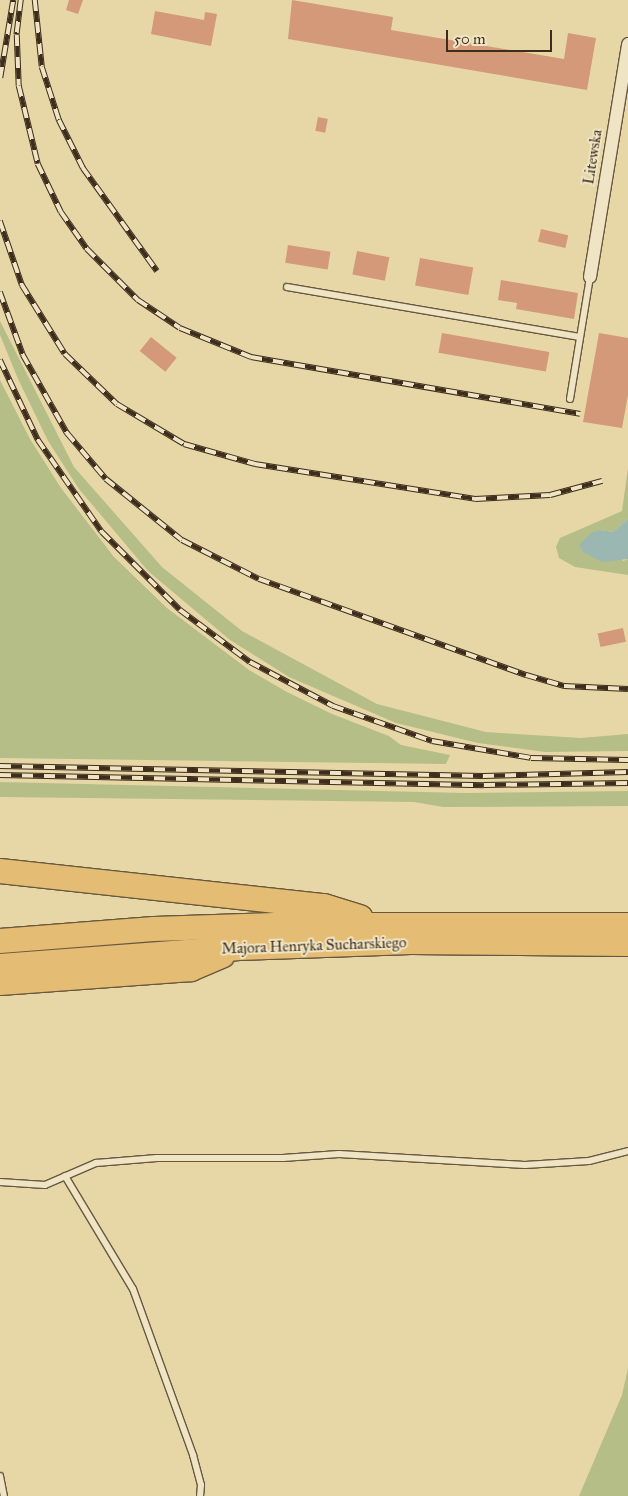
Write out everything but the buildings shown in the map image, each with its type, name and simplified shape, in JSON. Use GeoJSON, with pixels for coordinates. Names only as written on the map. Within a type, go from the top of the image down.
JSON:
{"type":"FeatureCollection","features":[{"type":"Feature","properties":{"kind":"highway"},"geometry":{"type":"LineString","coordinates":[[0,872],[324,906],[380,923]]}},
{"type":"Feature","properties":{"kind":"highway","name":"Majora Henryka Sucharskiego"},"geometry":{"type":"LineString","coordinates":[[0,941],[154,929],[380,923],[628,925]]}},
{"type":"Feature","properties":{"kind":"highway","name":"Majora Henryka Sucharskiego"},"geometry":{"type":"LineString","coordinates":[[0,966],[239,948],[411,942],[628,944]]}},
{"type":"Feature","properties":{"kind":"highway"},"geometry":{"type":"LineString","coordinates":[[0,983],[191,969],[239,948]]}},
{"type":"Feature","properties":{"kind":"street","name":"Litewska"},"geometry":{"type":"LineString","coordinates":[[590,277],[628,44]]}},
{"type":"Feature","properties":{"kind":"lane"},"geometry":{"type":"LineString","coordinates":[[570,399],[590,277]]}},
{"type":"Feature","properties":{"kind":"lane"},"geometry":{"type":"LineString","coordinates":[[286,287],[580,337]]}},
{"type":"Feature","properties":{"kind":"lane"},"geometry":{"type":"LineString","coordinates":[[0,1182],[45,1185],[96,1163],[157,1158],[283,1158],[339,1154],[525,1165],[589,1161],[628,1151]]}},
{"type":"Feature","properties":{"kind":"lane"},"geometry":{"type":"LineString","coordinates":[[65,1176],[133,1289],[193,1455],[201,1485],[200,1496]]}},
{"type":"Feature","properties":{"kind":"lane"},"geometry":{"type":"LineString","coordinates":[[0,1476],[4,1496]]}},
{"type":"Feature","properties":{"kind":"green space"},"geometry":{"type":"Polygon","coordinates":[[[0,321],[74,467],[162,567],[242,631],[377,704],[486,732],[581,738],[628,734],[628,751],[545,752],[478,743],[396,723],[289,677],[230,640],[148,571],[79,489],[48,441],[18,379],[0,335],[0,321]]]}},
{"type":"Feature","properties":{"kind":"green space"},"geometry":{"type":"Polygon","coordinates":[[[0,380],[30,439],[61,488],[114,557],[167,608],[249,670],[287,692],[332,714],[389,736],[401,745],[450,755],[446,764],[0,758],[0,380]]]}},
{"type":"Feature","properties":{"kind":"green space"},"geometry":{"type":"Polygon","coordinates":[[[628,468],[628,519],[613,532],[600,530],[623,561],[628,559],[628,575],[575,567],[559,558],[556,547],[560,538],[622,511],[628,468]]]}},
{"type":"Feature","properties":{"kind":"green space"},"geometry":{"type":"Polygon","coordinates":[[[0,782],[465,793],[628,791],[628,806],[443,807],[414,802],[0,797],[0,782]]]}},
{"type":"Feature","properties":{"kind":"green space"},"geometry":{"type":"Polygon","coordinates":[[[628,1368],[628,1496],[579,1496],[622,1395],[628,1368]]]}},
{"type":"Feature","properties":{"kind":"water"},"geometry":{"type":"Polygon","coordinates":[[[628,519],[628,559],[602,562],[583,552],[579,545],[591,533],[600,530],[613,532],[628,519]]]}},
{"type":"Feature","properties":{"kind":"railway"},"geometry":{"type":"LineString","coordinates":[[0,78],[13,0]]}},
{"type":"Feature","properties":{"kind":"railway"},"geometry":{"type":"LineString","coordinates":[[21,0],[17,35],[19,86],[38,164],[61,212],[87,249],[138,300],[180,328],[251,357],[580,414]]}},
{"type":"Feature","properties":{"kind":"railway"},"geometry":{"type":"LineString","coordinates":[[35,0],[42,67],[59,120],[83,168],[157,271]]}},
{"type":"Feature","properties":{"kind":"railway"},"geometry":{"type":"LineString","coordinates":[[0,221],[22,285],[65,354],[117,404],[184,444],[255,464],[475,499],[550,495],[602,481]]}},
{"type":"Feature","properties":{"kind":"railway"},"geometry":{"type":"LineString","coordinates":[[0,292],[23,355],[67,433],[106,479],[182,540],[259,579],[526,675],[564,686],[628,689]]}},
{"type":"Feature","properties":{"kind":"railway"},"geometry":{"type":"LineString","coordinates":[[0,360],[38,440],[102,532],[180,610],[250,662],[333,706],[432,741],[531,758],[628,760]]}},
{"type":"Feature","properties":{"kind":"railway"},"geometry":{"type":"LineString","coordinates":[[0,766],[483,776],[628,772]]}},
{"type":"Feature","properties":{"kind":"railway"},"geometry":{"type":"LineString","coordinates":[[0,775],[484,785],[628,783]]}}]}
